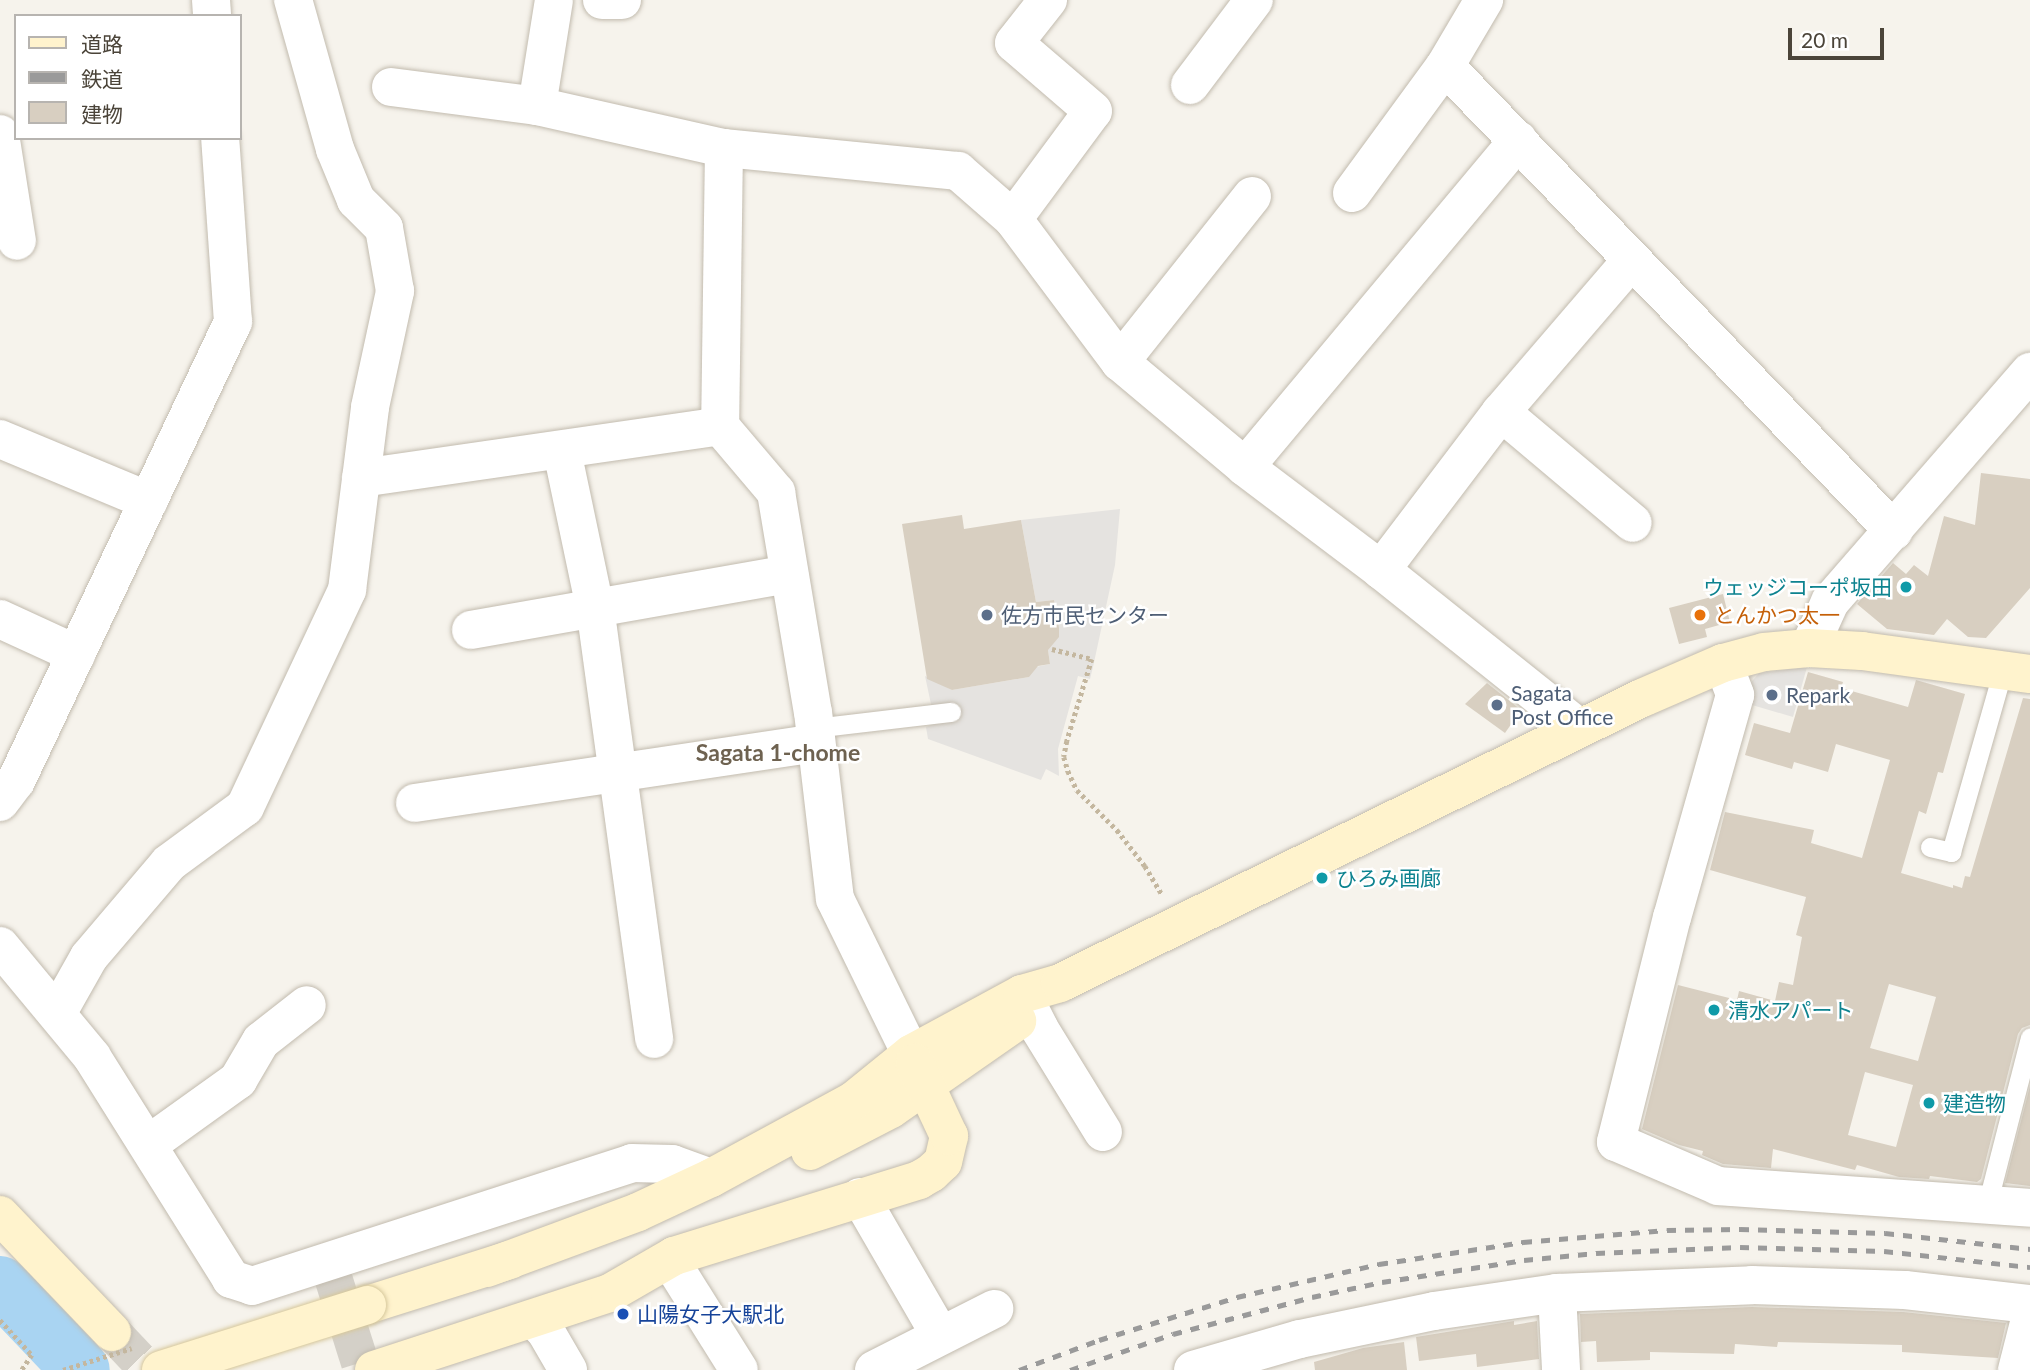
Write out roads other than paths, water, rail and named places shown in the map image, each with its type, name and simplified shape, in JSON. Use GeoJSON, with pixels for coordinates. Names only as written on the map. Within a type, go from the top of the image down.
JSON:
{"type":"FeatureCollection","features":[{"type":"Feature","properties":{"kind":"street"},"geometry":{"type":"LineString","coordinates":[[58,1012],[89,957],[169,863],[244,807],[347,590],[370,407],[395,291],[384,228],[356,200],[335,149],[293,0]]}},
{"type":"Feature","properties":{"kind":"street"},"geometry":{"type":"LineString","coordinates":[[537,106],[554,0]]}},
{"type":"Feature","properties":{"kind":"street"},"geometry":{"type":"LineString","coordinates":[[602,0],[622,0]]}},
{"type":"Feature","properties":{"kind":"street"},"geometry":{"type":"LineString","coordinates":[[1013,219],[1093,111],[1014,43],[1048,0]]}},
{"type":"Feature","properties":{"kind":"street"},"geometry":{"type":"LineString","coordinates":[[1190,85],[1254,0]]}},
{"type":"Feature","properties":{"kind":"street"},"geometry":{"type":"LineString","coordinates":[[1352,193],[1445,66],[1484,0]]}},
{"type":"Feature","properties":{"kind":"street"},"geometry":{"type":"LineString","coordinates":[[1445,66],[1894,531]]}},
{"type":"Feature","properties":{"kind":"street"},"geometry":{"type":"LineString","coordinates":[[391,87],[537,106],[724,148],[958,172],[1013,219],[1120,362],[1245,467],[1381,570],[1579,728]]}},
{"type":"Feature","properties":{"kind":"street"},"geometry":{"type":"LineString","coordinates":[[0,134],[16,241]]}},
{"type":"Feature","properties":{"kind":"street"},"geometry":{"type":"LineString","coordinates":[[1245,467],[1518,139]]}},
{"type":"Feature","properties":{"kind":"street"},"geometry":{"type":"LineString","coordinates":[[0,802],[16,781],[233,322],[220,140]]}},
{"type":"Feature","properties":{"kind":"street"},"geometry":{"type":"LineString","coordinates":[[374,1368],[610,1293],[674,1256],[860,1196],[919,1180],[943,1162],[949,1136],[835,899],[815,736],[776,492],[720,426],[724,148]]}},
{"type":"Feature","properties":{"kind":"street"},"geometry":{"type":"LineString","coordinates":[[1120,362],[1252,197]]}},
{"type":"Feature","properties":{"kind":"street"},"geometry":{"type":"LineString","coordinates":[[1381,570],[1501,412],[1631,261]]}},
{"type":"Feature","properties":{"kind":"street"},"geometry":{"type":"LineString","coordinates":[[1809,648],[1830,602],[2030,372]]}},
{"type":"Feature","properties":{"kind":"street"},"geometry":{"type":"LineString","coordinates":[[1501,412],[1633,523]]}},
{"type":"Feature","properties":{"kind":"street"},"geometry":{"type":"LineString","coordinates":[[361,478],[720,426]]}},
{"type":"Feature","properties":{"kind":"street"},"geometry":{"type":"LineString","coordinates":[[0,439],[149,501]]}},
{"type":"Feature","properties":{"kind":"street"},"geometry":{"type":"LineString","coordinates":[[562,451],[595,607],[654,1039]]}},
{"type":"Feature","properties":{"kind":"street"},"geometry":{"type":"LineString","coordinates":[[471,630],[789,574]]}},
{"type":"Feature","properties":{"kind":"street"},"geometry":{"type":"LineString","coordinates":[[0,619],[76,654]]}},
{"type":"Feature","properties":{"kind":"street"},"geometry":{"type":"LineString","coordinates":[[487,1268],[625,1217],[711,1178],[853,1101],[919,1069],[1060,983],[1579,728],[1723,663],[1764,652],[1809,648],[1862,651],[2022,671]]}},
{"type":"Feature","properties":{"kind":"street"},"geometry":{"type":"LineString","coordinates":[[1723,663],[1735,695],[1672,917],[1616,1142],[1718,1186],[2030,1208]]}},
{"type":"Feature","properties":{"kind":"street"},"geometry":{"type":"LineString","coordinates":[[415,803],[815,736]]}},
{"type":"Feature","properties":{"kind":"street"},"geometry":{"type":"LineString","coordinates":[[0,946],[58,1012],[92,1057],[149,1144],[231,1279],[252,1286],[330,1268],[632,1163],[672,1164],[711,1178]]}},
{"type":"Feature","properties":{"kind":"street"},"geometry":{"type":"LineString","coordinates":[[1027,1002],[1103,1132]]}},
{"type":"Feature","properties":{"kind":"street"},"geometry":{"type":"LineString","coordinates":[[149,1144],[238,1080],[261,1041],[307,1005]]}},
{"type":"Feature","properties":{"kind":"street"},"geometry":{"type":"LineString","coordinates":[[161,1370],[487,1268],[756,1174],[859,1128],[919,1069]]}},
{"type":"Feature","properties":{"kind":"street"},"geometry":{"type":"LineString","coordinates":[[860,1196],[940,1335]]}},
{"type":"Feature","properties":{"kind":"street"},"geometry":{"type":"LineString","coordinates":[[0,1215],[112,1332]]}},
{"type":"Feature","properties":{"kind":"street"},"geometry":{"type":"LineString","coordinates":[[674,1256],[675,1268],[740,1370]]}},
{"type":"Feature","properties":{"kind":"street"},"geometry":{"type":"LineString","coordinates":[[1193,1370],[1300,1339],[1434,1311],[1557,1293],[1752,1285],[1905,1290],[2030,1304]]}},
{"type":"Feature","properties":{"kind":"street"},"geometry":{"type":"LineString","coordinates":[[1557,1293],[1561,1370]]}},
{"type":"Feature","properties":{"kind":"street"},"geometry":{"type":"LineString","coordinates":[[874,1370],[994,1309]]}},
{"type":"Feature","properties":{"kind":"street"},"geometry":{"type":"LineString","coordinates":[[534,1319],[546,1332],[568,1370]]}},
{"type":"Feature","properties":{"kind":"street"},"geometry":{"type":"LineString","coordinates":[[2017,1370],[2030,1319]]}},
{"type":"Feature","properties":{"kind":"lane"},"geometry":{"type":"LineString","coordinates":[[1930,847],[1951,852],[2022,671]]}},
{"type":"Feature","properties":{"kind":"lane"},"geometry":{"type":"LineString","coordinates":[[815,736],[951,712]]}},
{"type":"Feature","properties":{"kind":"lane"},"geometry":{"type":"LineString","coordinates":[[1987,1205],[2030,1037]]}},
{"type":"Feature","properties":{"kind":"water"},"geometry":{"type":"Polygon","coordinates":[[[0,1279],[81,1370],[59,1370],[0,1303],[0,1279]]]}},
{"type":"Feature","properties":{"kind":"waterway"},"geometry":{"type":"LineString","coordinates":[[0,1285],[81,1370]]}},
{"type":"Feature","properties":{"kind":"tunnel"},"geometry":{"type":"LineString","coordinates":[[332,1274],[360,1363]]}},
{"type":"Feature","properties":{"kind":"tunnel"},"geometry":{"type":"LineString","coordinates":[[112,1332],[148,1370]]}},
{"type":"Feature","properties":{"kind":"railway"},"geometry":{"type":"LineString","coordinates":[[1019,1370],[1099,1340],[1237,1297],[1379,1264],[1523,1242],[1667,1230],[1740,1229],[1885,1233],[2030,1249]]}},
{"type":"Feature","properties":{"kind":"railway"},"geometry":{"type":"LineString","coordinates":[[1070,1370],[1173,1334],[1312,1297],[1382,1282],[1524,1260],[1596,1253],[1740,1247],[1884,1251],[2030,1267]]}},
{"type":"Feature","properties":{"kind":"place","name":"ウェッジコーポ坂田"},"geometry":{"type":"Point","coordinates":[1906,587]}},
{"type":"Feature","properties":{"kind":"place","name":"佐方市民センター"},"geometry":{"type":"Point","coordinates":[987,615]}},
{"type":"Feature","properties":{"kind":"place","name":"とんかつ太一"},"geometry":{"type":"Point","coordinates":[1700,615]}},
{"type":"Feature","properties":{"kind":"place","name":"Repark"},"geometry":{"type":"Point","coordinates":[1772,695]}},
{"type":"Feature","properties":{"kind":"place","name":"Sagata Post Office"},"geometry":{"type":"Point","coordinates":[1497,705]}},
{"type":"Feature","properties":{"kind":"place","name":"ひろみ画廊"},"geometry":{"type":"Point","coordinates":[1322,878]}},
{"type":"Feature","properties":{"kind":"place","name":"清水アパート"},"geometry":{"type":"Point","coordinates":[1714,1010]}},
{"type":"Feature","properties":{"kind":"place","name":"建造物"},"geometry":{"type":"Point","coordinates":[1929,1103]}},
{"type":"Feature","properties":{"kind":"place","name":"山陽女子大駅北"},"geometry":{"type":"Point","coordinates":[623,1314]}},
{"type":"Feature","properties":{"kind":"district","name":"Sagata 1-chome"},"geometry":{"type":"Point","coordinates":[778,752]}}]}
